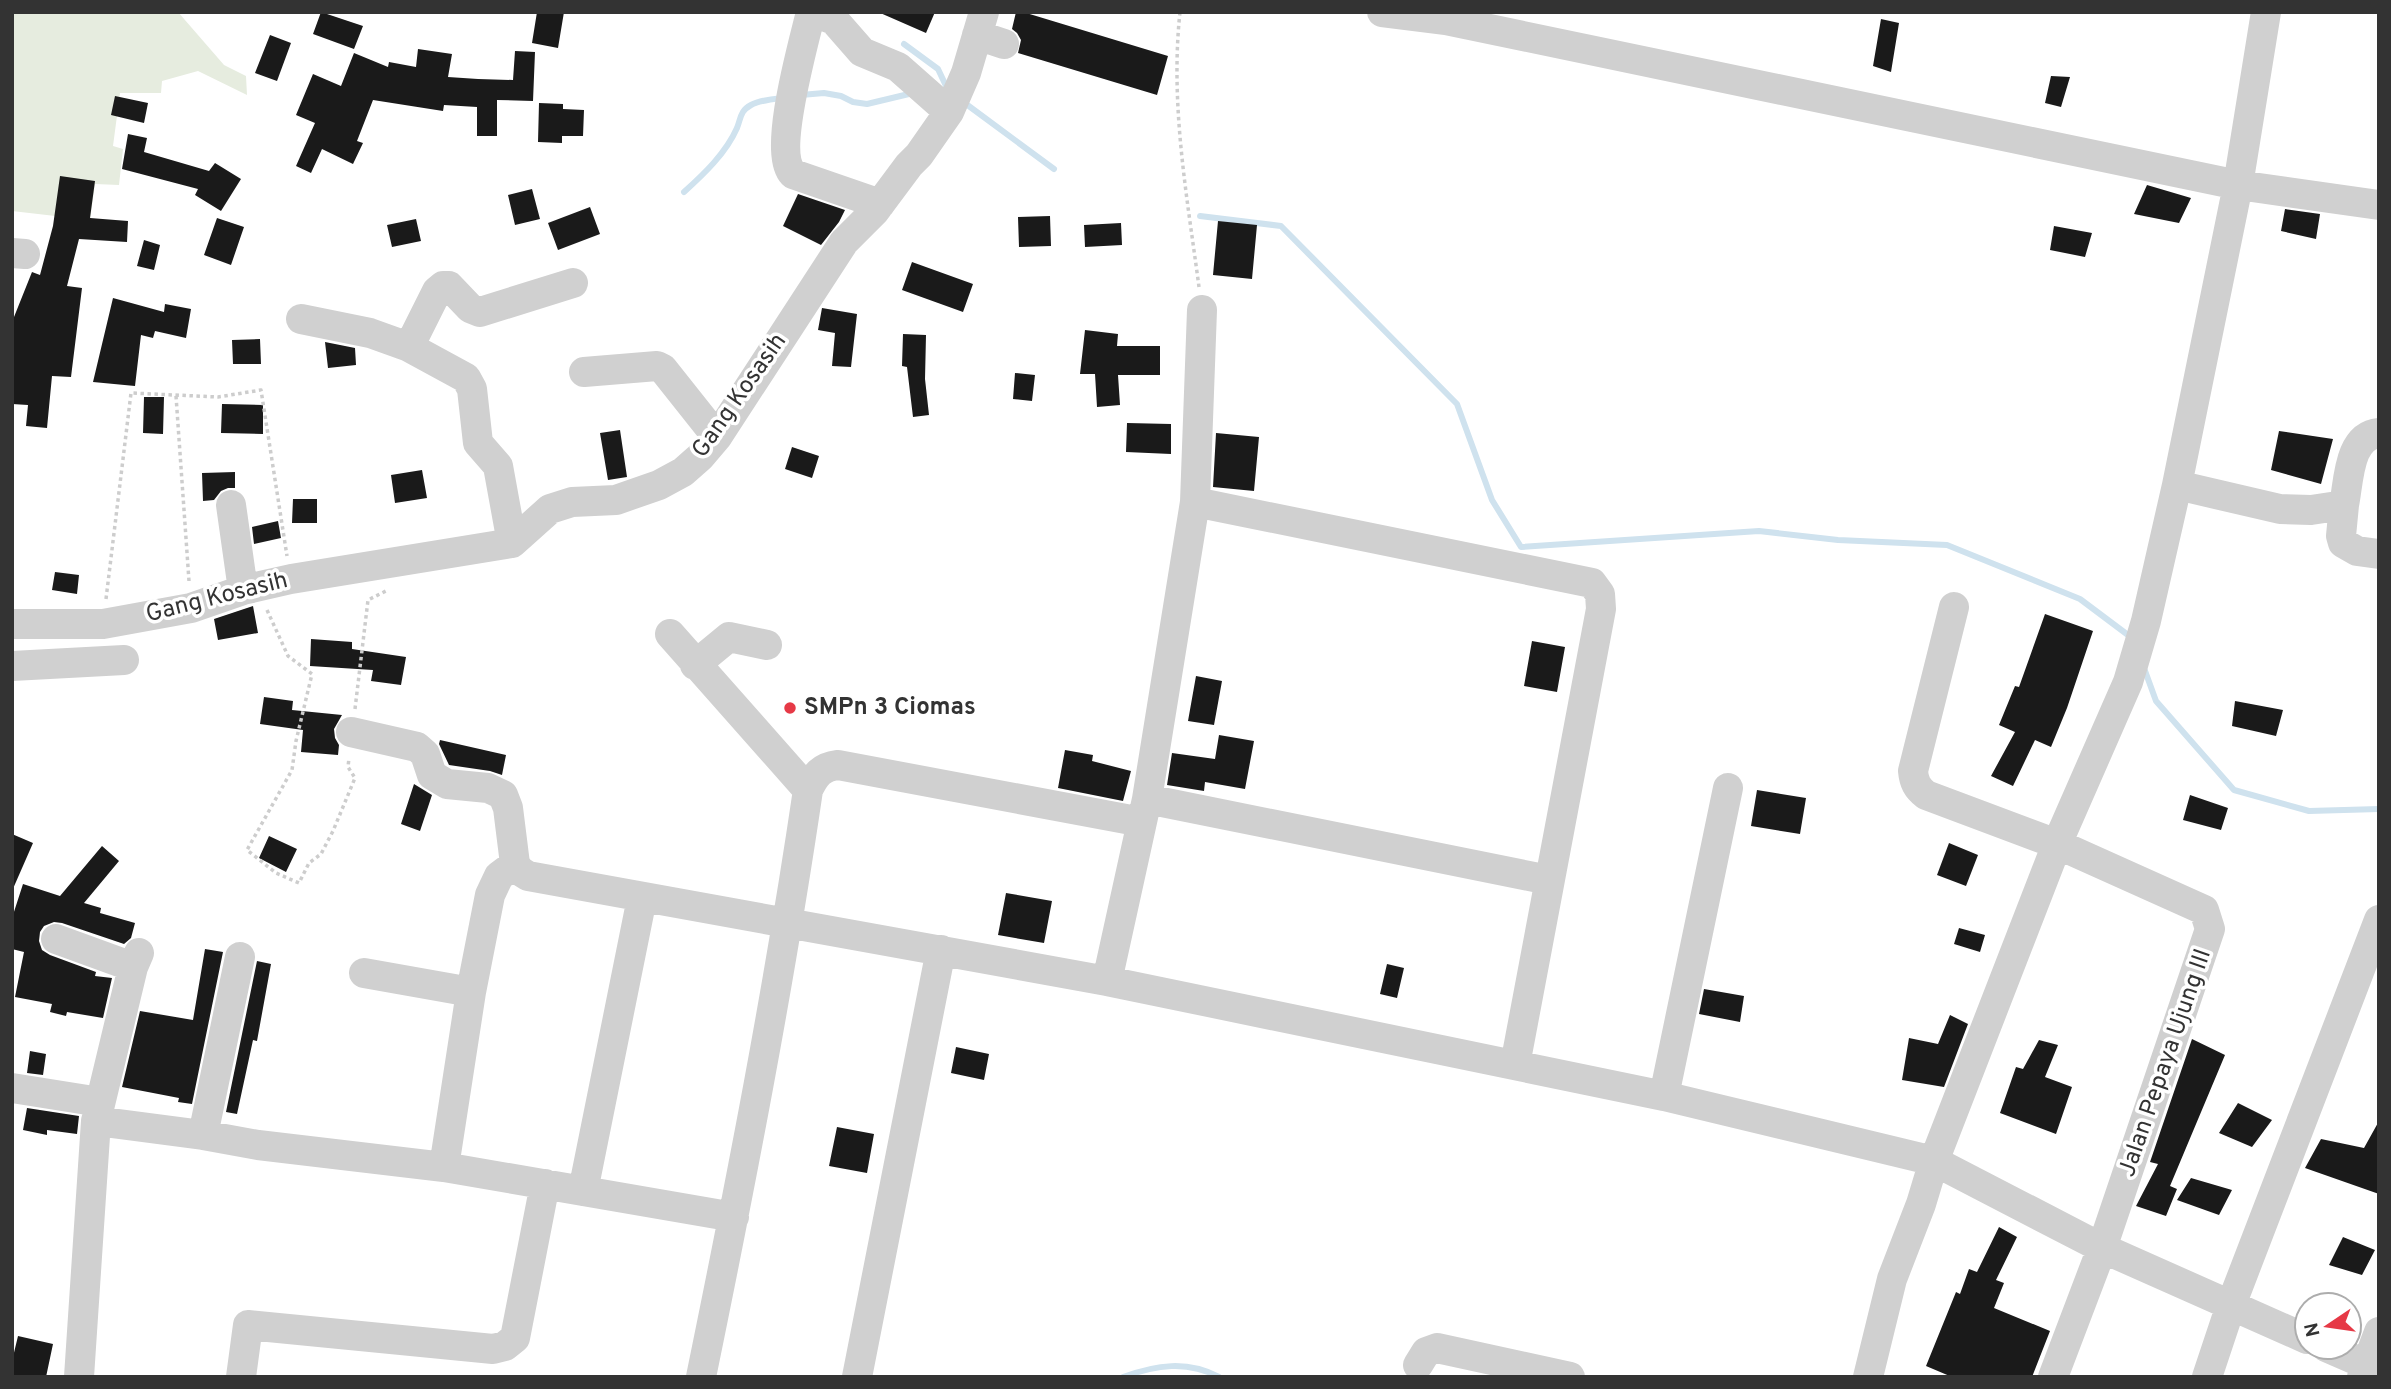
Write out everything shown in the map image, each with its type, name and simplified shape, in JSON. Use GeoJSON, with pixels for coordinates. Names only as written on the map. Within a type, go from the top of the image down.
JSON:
{"type":"FeatureCollection","features":[{"type":"Feature","properties":{"kind":"street"},"geometry":{"type":"LineString","coordinates":[[880,204],[793,174],[788,167],[787,138],[791,96],[811,12],[834,20],[862,52],[898,67],[938,102]]}},
{"type":"Feature","properties":{"kind":"street"},"geometry":{"type":"LineString","coordinates":[[1382,12],[1460,23],[2238,185],[2379,205]]}},
{"type":"Feature","properties":{"kind":"street"},"geometry":{"type":"LineString","coordinates":[[1868,1377],[1892,1279],[1921,1204],[1934,1161],[2057,845],[2128,682],[2146,621],[2177,485],[2238,185],[2266,12]]}},
{"type":"Feature","properties":{"kind":"street","name":"Gang Kosasih"},"geometry":{"type":"LineString","coordinates":[[13,624],[103,624],[191,608],[290,579],[512,544],[550,509],[572,502],[616,500],[659,485],[682,472],[700,457],[717,437],[844,242],[880,204],[919,155],[938,102],[966,74],[988,30]]}},
{"type":"Feature","properties":{"kind":"street"},"geometry":{"type":"LineString","coordinates":[[409,347],[437,291],[443,286],[449,286],[470,308],[480,313],[573,283]]}},
{"type":"Feature","properties":{"kind":"street"},"geometry":{"type":"LineString","coordinates":[[1107,981],[1144,811],[1195,502],[1202,310]]}},
{"type":"Feature","properties":{"kind":"street"},"geometry":{"type":"LineString","coordinates":[[301,319],[370,333],[409,347],[466,378],[472,388],[478,443],[498,466],[512,544]]}},
{"type":"Feature","properties":{"kind":"street"},"geometry":{"type":"LineString","coordinates":[[584,372],[657,366],[663,369],[717,437]]}},
{"type":"Feature","properties":{"kind":"street"},"geometry":{"type":"LineString","coordinates":[[2379,433],[2366,436],[2356,446],[2344,505],[2341,536],[2343,543],[2357,551],[2379,554]]}},
{"type":"Feature","properties":{"kind":"street"},"geometry":{"type":"LineString","coordinates":[[2177,485],[2280,509],[2311,510],[2344,505]]}},
{"type":"Feature","properties":{"kind":"street"},"geometry":{"type":"LineString","coordinates":[[1195,502],[1591,583],[1600,594],[1601,609],[1515,1065]]}},
{"type":"Feature","properties":{"kind":"street"},"geometry":{"type":"LineString","coordinates":[[231,505],[249,589]]}},
{"type":"Feature","properties":{"kind":"street","name":"Jalan Pepaya Ujung III"},"geometry":{"type":"LineString","coordinates":[[1954,607],[1913,771],[1919,790],[2057,845],[2204,911],[2210,929],[2102,1248],[2053,1377]]}},
{"type":"Feature","properties":{"kind":"street"},"geometry":{"type":"LineString","coordinates":[[12,632],[13,624]]}},
{"type":"Feature","properties":{"kind":"street"},"geometry":{"type":"LineString","coordinates":[[670,634],[808,790]]}},
{"type":"Feature","properties":{"kind":"street"},"geometry":{"type":"LineString","coordinates":[[695,665],[729,637],[767,645]]}},
{"type":"Feature","properties":{"kind":"street"},"geometry":{"type":"LineString","coordinates":[[12,666],[124,660]]}},
{"type":"Feature","properties":{"kind":"street"},"geometry":{"type":"LineString","coordinates":[[351,733],[417,747],[425,754],[432,775],[447,784],[488,788],[503,796],[508,808],[516,864],[520,871],[528,876],[1107,981],[1664,1096],[1934,1161],[2102,1248],[2293,1333]]}},
{"type":"Feature","properties":{"kind":"street"},"geometry":{"type":"LineString","coordinates":[[701,1377],[789,922],[808,790],[819,771],[838,765],[1144,811],[1549,880]]}},
{"type":"Feature","properties":{"kind":"street"},"geometry":{"type":"LineString","coordinates":[[1664,1096],[1728,788]]}},
{"type":"Feature","properties":{"kind":"street"},"geometry":{"type":"LineString","coordinates":[[444,1167],[471,992],[490,895],[499,876],[516,864]]}},
{"type":"Feature","properties":{"kind":"street"},"geometry":{"type":"LineString","coordinates":[[583,1191],[642,898]]}},
{"type":"Feature","properties":{"kind":"street"},"geometry":{"type":"LineString","coordinates":[[2207,1377],[2231,1305],[2379,920]]}},
{"type":"Feature","properties":{"kind":"street"},"geometry":{"type":"LineString","coordinates":[[56,939],[136,960],[98,1111],[79,1377]]}},
{"type":"Feature","properties":{"kind":"street"},"geometry":{"type":"LineString","coordinates":[[857,1377],[940,950]]}},
{"type":"Feature","properties":{"kind":"street"},"geometry":{"type":"LineString","coordinates":[[203,1135],[240,957]]}},
{"type":"Feature","properties":{"kind":"street"},"geometry":{"type":"LineString","coordinates":[[364,973],[471,992]]}},
{"type":"Feature","properties":{"kind":"street"},"geometry":{"type":"LineString","coordinates":[[12,1088],[98,1111],[258,1145],[444,1167],[734,1217]]}},
{"type":"Feature","properties":{"kind":"street"},"geometry":{"type":"LineString","coordinates":[[241,1377],[248,1325],[493,1349],[510,1343],[515,1338],[545,1184]]}},
{"type":"Feature","properties":{"kind":"street"},"geometry":{"type":"LineString","coordinates":[[2352,1361],[2369,1370],[2379,1332]]}},
{"type":"Feature","properties":{"kind":"street"},"geometry":{"type":"LineString","coordinates":[[1418,1365],[1426,1352],[1437,1348],[1570,1377]]}},
{"type":"Feature","properties":{"kind":"path"},"geometry":{"type":"LineString","coordinates":[[1180,12],[1175,82],[1202,310]]}},
{"type":"Feature","properties":{"kind":"path"},"geometry":{"type":"LineString","coordinates":[[103,624],[131,393],[218,397],[261,390],[290,579]]}},
{"type":"Feature","properties":{"kind":"path"},"geometry":{"type":"LineString","coordinates":[[176,396],[191,608]]}},
{"type":"Feature","properties":{"kind":"path"},"geometry":{"type":"LineString","coordinates":[[249,589],[288,656],[312,674],[292,770],[247,850],[276,873],[299,883],[309,863],[321,854],[355,778],[348,767],[369,600],[400,584],[400,560]]}},
{"type":"Feature","properties":{"kind":"shaded area"},"geometry":{"type":"Polygon","coordinates":[[[12,12],[178,12],[224,65],[246,76],[247,95],[198,71],[162,81],[161,93],[120,93],[113,146],[123,149],[119,185],[95,184],[90,220],[12,211],[12,12]]]}},
{"type":"Feature","properties":{"kind":"building"},"geometry":{"type":"Polygon","coordinates":[[[321,12],[363,26],[354,49],[313,34],[321,12]]]}},
{"type":"Feature","properties":{"kind":"building"},"geometry":{"type":"Polygon","coordinates":[[[537,12],[564,12],[558,48],[532,43],[537,12]]]}},
{"type":"Feature","properties":{"kind":"building"},"geometry":{"type":"Polygon","coordinates":[[[878,12],[935,12],[926,33],[878,12]]]}},
{"type":"Feature","properties":{"kind":"building"},"geometry":{"type":"Polygon","coordinates":[[[1016,12],[1168,56],[1157,95],[1018,53],[1021,40],[1012,29],[1016,12]]]}},
{"type":"Feature","properties":{"kind":"building"},"geometry":{"type":"Polygon","coordinates":[[[1881,19],[1899,23],[1891,72],[1873,66],[1881,19]]]}},
{"type":"Feature","properties":{"kind":"building"},"geometry":{"type":"Polygon","coordinates":[[[270,35],[291,43],[277,81],[255,73],[270,35]]]}},
{"type":"Feature","properties":{"kind":"building"},"geometry":{"type":"Polygon","coordinates":[[[418,49],[452,54],[448,77],[513,80],[515,51],[535,52],[533,101],[497,100],[497,136],[477,136],[477,107],[444,105],[443,111],[373,100],[357,141],[363,143],[353,164],[322,149],[311,173],[296,166],[315,123],[296,115],[313,74],[341,86],[354,53],[388,67],[389,62],[416,67],[418,49]]]}},
{"type":"Feature","properties":{"kind":"building"},"geometry":{"type":"Polygon","coordinates":[[[2051,76],[2070,77],[2061,107],[2045,103],[2051,76]]]}},
{"type":"Feature","properties":{"kind":"building"},"geometry":{"type":"Polygon","coordinates":[[[115,96],[148,103],[144,123],[111,115],[115,96]]]}},
{"type":"Feature","properties":{"kind":"building"},"geometry":{"type":"Polygon","coordinates":[[[539,103],[563,104],[563,109],[584,110],[583,136],[562,136],[562,143],[538,142],[539,103]]]}},
{"type":"Feature","properties":{"kind":"building"},"geometry":{"type":"Polygon","coordinates":[[[128,134],[147,138],[144,152],[209,171],[215,163],[241,179],[221,211],[195,195],[198,189],[122,169],[128,134]]]}},
{"type":"Feature","properties":{"kind":"building"},"geometry":{"type":"Polygon","coordinates":[[[60,176],[95,181],[90,218],[128,221],[127,242],[79,239],[67,286],[82,288],[71,377],[52,376],[47,428],[26,426],[28,405],[12,404],[12,322],[32,272],[40,275],[53,226],[60,176]]]}},
{"type":"Feature","properties":{"kind":"building"},"geometry":{"type":"Polygon","coordinates":[[[2147,185],[2191,198],[2179,223],[2134,214],[2147,185]]]}},
{"type":"Feature","properties":{"kind":"building"},"geometry":{"type":"Polygon","coordinates":[[[532,189],[540,219],[515,225],[508,195],[532,189]]]}},
{"type":"Feature","properties":{"kind":"building"},"geometry":{"type":"Polygon","coordinates":[[[798,194],[845,210],[821,245],[783,226],[798,194]]]}},
{"type":"Feature","properties":{"kind":"building"},"geometry":{"type":"Polygon","coordinates":[[[590,207],[600,234],[558,250],[548,223],[590,207]]]}},
{"type":"Feature","properties":{"kind":"building"},"geometry":{"type":"Polygon","coordinates":[[[2285,209],[2320,214],[2316,239],[2281,231],[2285,209]]]}},
{"type":"Feature","properties":{"kind":"building"},"geometry":{"type":"Polygon","coordinates":[[[1050,216],[1051,246],[1019,247],[1018,217],[1050,216]]]}},
{"type":"Feature","properties":{"kind":"building"},"geometry":{"type":"Polygon","coordinates":[[[217,218],[244,227],[231,265],[204,255],[217,218]]]}},
{"type":"Feature","properties":{"kind":"building"},"geometry":{"type":"Polygon","coordinates":[[[416,219],[421,241],[392,247],[387,225],[416,219]]]}},
{"type":"Feature","properties":{"kind":"building"},"geometry":{"type":"Polygon","coordinates":[[[1218,221],[1257,225],[1252,279],[1213,275],[1218,221]]]}},
{"type":"Feature","properties":{"kind":"building"},"geometry":{"type":"Polygon","coordinates":[[[1121,223],[1122,245],[1085,247],[1084,225],[1121,223]]]}},
{"type":"Feature","properties":{"kind":"building"},"geometry":{"type":"Polygon","coordinates":[[[2054,226],[2092,233],[2085,257],[2050,250],[2054,226]]]}},
{"type":"Feature","properties":{"kind":"building"},"geometry":{"type":"Polygon","coordinates":[[[144,240],[160,245],[154,270],[137,266],[144,240]]]}},
{"type":"Feature","properties":{"kind":"building"},"geometry":{"type":"Polygon","coordinates":[[[912,262],[973,284],[963,312],[902,290],[912,262]]]}},
{"type":"Feature","properties":{"kind":"building"},"geometry":{"type":"Polygon","coordinates":[[[113,298],[164,312],[165,304],[191,309],[186,338],[155,331],[153,338],[141,335],[135,386],[93,382],[113,298]]]}},
{"type":"Feature","properties":{"kind":"building"},"geometry":{"type":"Polygon","coordinates":[[[822,308],[857,314],[851,367],[832,366],[835,333],[818,330],[822,308]]]}},
{"type":"Feature","properties":{"kind":"building"},"geometry":{"type":"Polygon","coordinates":[[[1085,330],[1118,334],[1117,346],[1160,346],[1160,375],[1118,375],[1120,405],[1097,407],[1095,374],[1080,374],[1085,330]]]}},
{"type":"Feature","properties":{"kind":"building"},"geometry":{"type":"Polygon","coordinates":[[[903,334],[926,335],[925,379],[929,415],[913,417],[907,367],[902,366],[903,334]]]}},
{"type":"Feature","properties":{"kind":"building"},"geometry":{"type":"Polygon","coordinates":[[[260,339],[261,364],[233,364],[232,340],[260,339]]]}},
{"type":"Feature","properties":{"kind":"building"},"geometry":{"type":"Polygon","coordinates":[[[325,342],[355,348],[356,365],[328,368],[325,342]]]}},
{"type":"Feature","properties":{"kind":"building"},"geometry":{"type":"Polygon","coordinates":[[[1015,373],[1035,375],[1032,401],[1013,399],[1015,373]]]}},
{"type":"Feature","properties":{"kind":"building"},"geometry":{"type":"Polygon","coordinates":[[[144,397],[164,397],[163,434],[143,433],[144,397]]]}},
{"type":"Feature","properties":{"kind":"building"},"geometry":{"type":"Polygon","coordinates":[[[222,404],[263,405],[263,434],[221,433],[222,404]]]}},
{"type":"Feature","properties":{"kind":"building"},"geometry":{"type":"Polygon","coordinates":[[[1127,423],[1171,424],[1171,454],[1126,452],[1127,423]]]}},
{"type":"Feature","properties":{"kind":"building"},"geometry":{"type":"Polygon","coordinates":[[[620,430],[627,477],[608,480],[600,433],[620,430]]]}},
{"type":"Feature","properties":{"kind":"building"},"geometry":{"type":"Polygon","coordinates":[[[2279,431],[2333,439],[2321,484],[2271,470],[2279,431]]]}},
{"type":"Feature","properties":{"kind":"building"},"geometry":{"type":"Polygon","coordinates":[[[1216,433],[1259,437],[1254,491],[1213,487],[1216,433]]]}},
{"type":"Feature","properties":{"kind":"building"},"geometry":{"type":"Polygon","coordinates":[[[792,447],[819,456],[812,478],[785,469],[792,447]]]}},
{"type":"Feature","properties":{"kind":"building"},"geometry":{"type":"Polygon","coordinates":[[[422,470],[427,498],[395,503],[391,475],[422,470]]]}},
{"type":"Feature","properties":{"kind":"building"},"geometry":{"type":"Polygon","coordinates":[[[235,472],[235,488],[221,491],[214,500],[203,501],[202,473],[235,472]]]}},
{"type":"Feature","properties":{"kind":"building"},"geometry":{"type":"Polygon","coordinates":[[[293,499],[317,499],[317,523],[292,523],[293,499]]]}},
{"type":"Feature","properties":{"kind":"building"},"geometry":{"type":"Polygon","coordinates":[[[278,521],[281,538],[254,544],[252,527],[278,521]]]}},
{"type":"Feature","properties":{"kind":"building"},"geometry":{"type":"Polygon","coordinates":[[[55,572],[79,575],[77,594],[52,590],[55,572]]]}},
{"type":"Feature","properties":{"kind":"building"},"geometry":{"type":"Polygon","coordinates":[[[253,606],[258,633],[218,640],[214,619],[253,606]]]}},
{"type":"Feature","properties":{"kind":"building"},"geometry":{"type":"Polygon","coordinates":[[[2045,614],[2093,631],[2051,747],[2035,740],[2013,786],[1991,776],[2015,732],[1999,725],[2015,686],[2019,687],[2045,614]]]}},
{"type":"Feature","properties":{"kind":"building"},"geometry":{"type":"Polygon","coordinates":[[[311,639],[352,642],[352,649],[406,657],[401,685],[371,681],[373,670],[310,666],[311,639]]]}},
{"type":"Feature","properties":{"kind":"building"},"geometry":{"type":"Polygon","coordinates":[[[1532,641],[1565,647],[1557,692],[1524,686],[1532,641]]]}},
{"type":"Feature","properties":{"kind":"building"},"geometry":{"type":"Polygon","coordinates":[[[1196,676],[1222,681],[1214,725],[1188,721],[1196,676]]]}},
{"type":"Feature","properties":{"kind":"building"},"geometry":{"type":"Polygon","coordinates":[[[264,697],[293,701],[292,710],[342,715],[334,729],[339,745],[338,755],[301,752],[303,730],[260,724],[264,697]]]}},
{"type":"Feature","properties":{"kind":"building"},"geometry":{"type":"Polygon","coordinates":[[[2235,701],[2283,710],[2276,736],[2232,726],[2235,701]]]}},
{"type":"Feature","properties":{"kind":"building"},"geometry":{"type":"Polygon","coordinates":[[[1219,735],[1254,741],[1245,789],[1205,782],[1204,791],[1167,785],[1172,753],[1215,759],[1219,735]]]}},
{"type":"Feature","properties":{"kind":"building"},"geometry":{"type":"Polygon","coordinates":[[[440,740],[506,755],[502,775],[449,765],[439,744],[440,740]]]}},
{"type":"Feature","properties":{"kind":"building"},"geometry":{"type":"Polygon","coordinates":[[[1065,750],[1093,755],[1092,761],[1131,771],[1123,801],[1058,788],[1065,750]]]}},
{"type":"Feature","properties":{"kind":"building"},"geometry":{"type":"Polygon","coordinates":[[[414,784],[432,795],[420,831],[401,824],[414,784]]]}},
{"type":"Feature","properties":{"kind":"building"},"geometry":{"type":"Polygon","coordinates":[[[1757,790],[1806,798],[1800,834],[1751,826],[1757,790]]]}},
{"type":"Feature","properties":{"kind":"building"},"geometry":{"type":"Polygon","coordinates":[[[2190,795],[2228,808],[2221,830],[2183,820],[2190,795]]]}},
{"type":"Feature","properties":{"kind":"building"},"geometry":{"type":"Polygon","coordinates":[[[12,834],[33,843],[12,891],[12,834]]]}},
{"type":"Feature","properties":{"kind":"building"},"geometry":{"type":"Polygon","coordinates":[[[269,836],[297,849],[286,872],[259,858],[269,836]]]}},
{"type":"Feature","properties":{"kind":"building"},"geometry":{"type":"Polygon","coordinates":[[[1949,843],[1978,855],[1966,886],[1937,875],[1949,843]]]}},
{"type":"Feature","properties":{"kind":"building"},"geometry":{"type":"Polygon","coordinates":[[[102,846],[119,861],[84,903],[101,908],[100,913],[135,923],[131,938],[124,944],[54,922],[44,926],[39,941],[42,950],[50,955],[96,972],[95,976],[112,978],[103,1018],[67,1012],[66,1016],[50,1012],[52,1004],[15,997],[24,952],[12,949],[12,918],[23,884],[60,896],[102,846]]]}},
{"type":"Feature","properties":{"kind":"building"},"geometry":{"type":"Polygon","coordinates":[[[1006,893],[1052,901],[1044,943],[998,935],[1006,893]]]}},
{"type":"Feature","properties":{"kind":"building"},"geometry":{"type":"Polygon","coordinates":[[[1959,928],[1985,935],[1980,952],[1954,944],[1959,928]]]}},
{"type":"Feature","properties":{"kind":"building"},"geometry":{"type":"Polygon","coordinates":[[[205,949],[223,952],[192,1104],[178,1102],[179,1098],[122,1087],[140,1011],[193,1020],[205,949]]]}},
{"type":"Feature","properties":{"kind":"building"},"geometry":{"type":"Polygon","coordinates":[[[257,961],[271,964],[257,1041],[253,1040],[237,1114],[226,1112],[257,961]]]}},
{"type":"Feature","properties":{"kind":"building"},"geometry":{"type":"Polygon","coordinates":[[[1387,964],[1404,968],[1397,998],[1380,994],[1387,964]]]}},
{"type":"Feature","properties":{"kind":"building"},"geometry":{"type":"Polygon","coordinates":[[[1704,989],[1744,996],[1740,1022],[1699,1014],[1704,989]]]}},
{"type":"Feature","properties":{"kind":"building"},"geometry":{"type":"Polygon","coordinates":[[[1950,1015],[1968,1024],[1944,1087],[1902,1080],[1909,1038],[1938,1044],[1950,1015]]]}},
{"type":"Feature","properties":{"kind":"building"},"geometry":{"type":"Polygon","coordinates":[[[2192,1039],[2225,1055],[2170,1186],[2177,1189],[2166,1216],[2136,1206],[2158,1164],[2150,1162],[2192,1039]]]}},
{"type":"Feature","properties":{"kind":"building"},"geometry":{"type":"Polygon","coordinates":[[[2039,1040],[2058,1045],[2045,1077],[2072,1087],[2056,1134],[2000,1113],[2016,1067],[2023,1069],[2039,1040]]]}},
{"type":"Feature","properties":{"kind":"building"},"geometry":{"type":"Polygon","coordinates":[[[956,1047],[989,1054],[984,1080],[951,1073],[956,1047]]]}},
{"type":"Feature","properties":{"kind":"building"},"geometry":{"type":"Polygon","coordinates":[[[30,1051],[46,1054],[43,1075],[27,1073],[30,1051]]]}},
{"type":"Feature","properties":{"kind":"building"},"geometry":{"type":"Polygon","coordinates":[[[2238,1103],[2272,1120],[2252,1147],[2219,1133],[2238,1103]]]}},
{"type":"Feature","properties":{"kind":"building"},"geometry":{"type":"Polygon","coordinates":[[[27,1108],[79,1116],[77,1134],[47,1130],[47,1135],[23,1130],[27,1108]]]}},
{"type":"Feature","properties":{"kind":"building"},"geometry":{"type":"Polygon","coordinates":[[[2379,1121],[2379,1194],[2305,1168],[2321,1139],[2364,1148],[2379,1121]]]}},
{"type":"Feature","properties":{"kind":"building"},"geometry":{"type":"Polygon","coordinates":[[[837,1127],[874,1134],[867,1173],[829,1166],[837,1127]]]}},
{"type":"Feature","properties":{"kind":"building"},"geometry":{"type":"Polygon","coordinates":[[[2191,1178],[2232,1190],[2219,1215],[2177,1200],[2191,1178]]]}},
{"type":"Feature","properties":{"kind":"building"},"geometry":{"type":"Polygon","coordinates":[[[1999,1227],[2017,1237],[1996,1280],[2004,1283],[1994,1308],[2050,1331],[2032,1377],[1952,1377],[1926,1366],[1956,1292],[1960,1294],[1969,1269],[1977,1272],[1999,1227]]]}},
{"type":"Feature","properties":{"kind":"building"},"geometry":{"type":"Polygon","coordinates":[[[2343,1237],[2375,1250],[2362,1275],[2329,1265],[2343,1237]]]}},
{"type":"Feature","properties":{"kind":"building"},"geometry":{"type":"Polygon","coordinates":[[[18,1336],[53,1344],[46,1377],[12,1377],[12,1361],[18,1336]]]}},
{"type":"Feature","properties":{"kind":"waterway"},"geometry":{"type":"LineString","coordinates":[[904,44],[938,69],[947,88]]}},
{"type":"Feature","properties":{"kind":"waterway"},"geometry":{"type":"LineString","coordinates":[[801,95],[824,93],[867,104],[913,93]]}},
{"type":"Feature","properties":{"kind":"waterway"},"geometry":{"type":"LineString","coordinates":[[684,192],[721,154],[745,110],[758,102],[783,98]]}},
{"type":"Feature","properties":{"kind":"waterway"},"geometry":{"type":"LineString","coordinates":[[962,101],[1054,169]]}},
{"type":"Feature","properties":{"kind":"waterway"},"geometry":{"type":"LineString","coordinates":[[1200,216],[1281,226],[1457,404],[1492,500],[1521,547],[1759,531],[1838,540],[1947,545],[2080,599],[2132,638]]}},
{"type":"Feature","properties":{"kind":"waterway"},"geometry":{"type":"LineString","coordinates":[[2144,668],[2156,701],[2234,790],[2309,811],[2379,809]]}},
{"type":"Feature","properties":{"kind":"waterway"},"geometry":{"type":"LineString","coordinates":[[1123,1377],[1171,1366],[1195,1368],[1219,1377]]}},
{"type":"Feature","properties":{"kind":"place","name":"SMPn 3 Ciomas"},"geometry":{"type":"Point","coordinates":[790,708]}}]}
